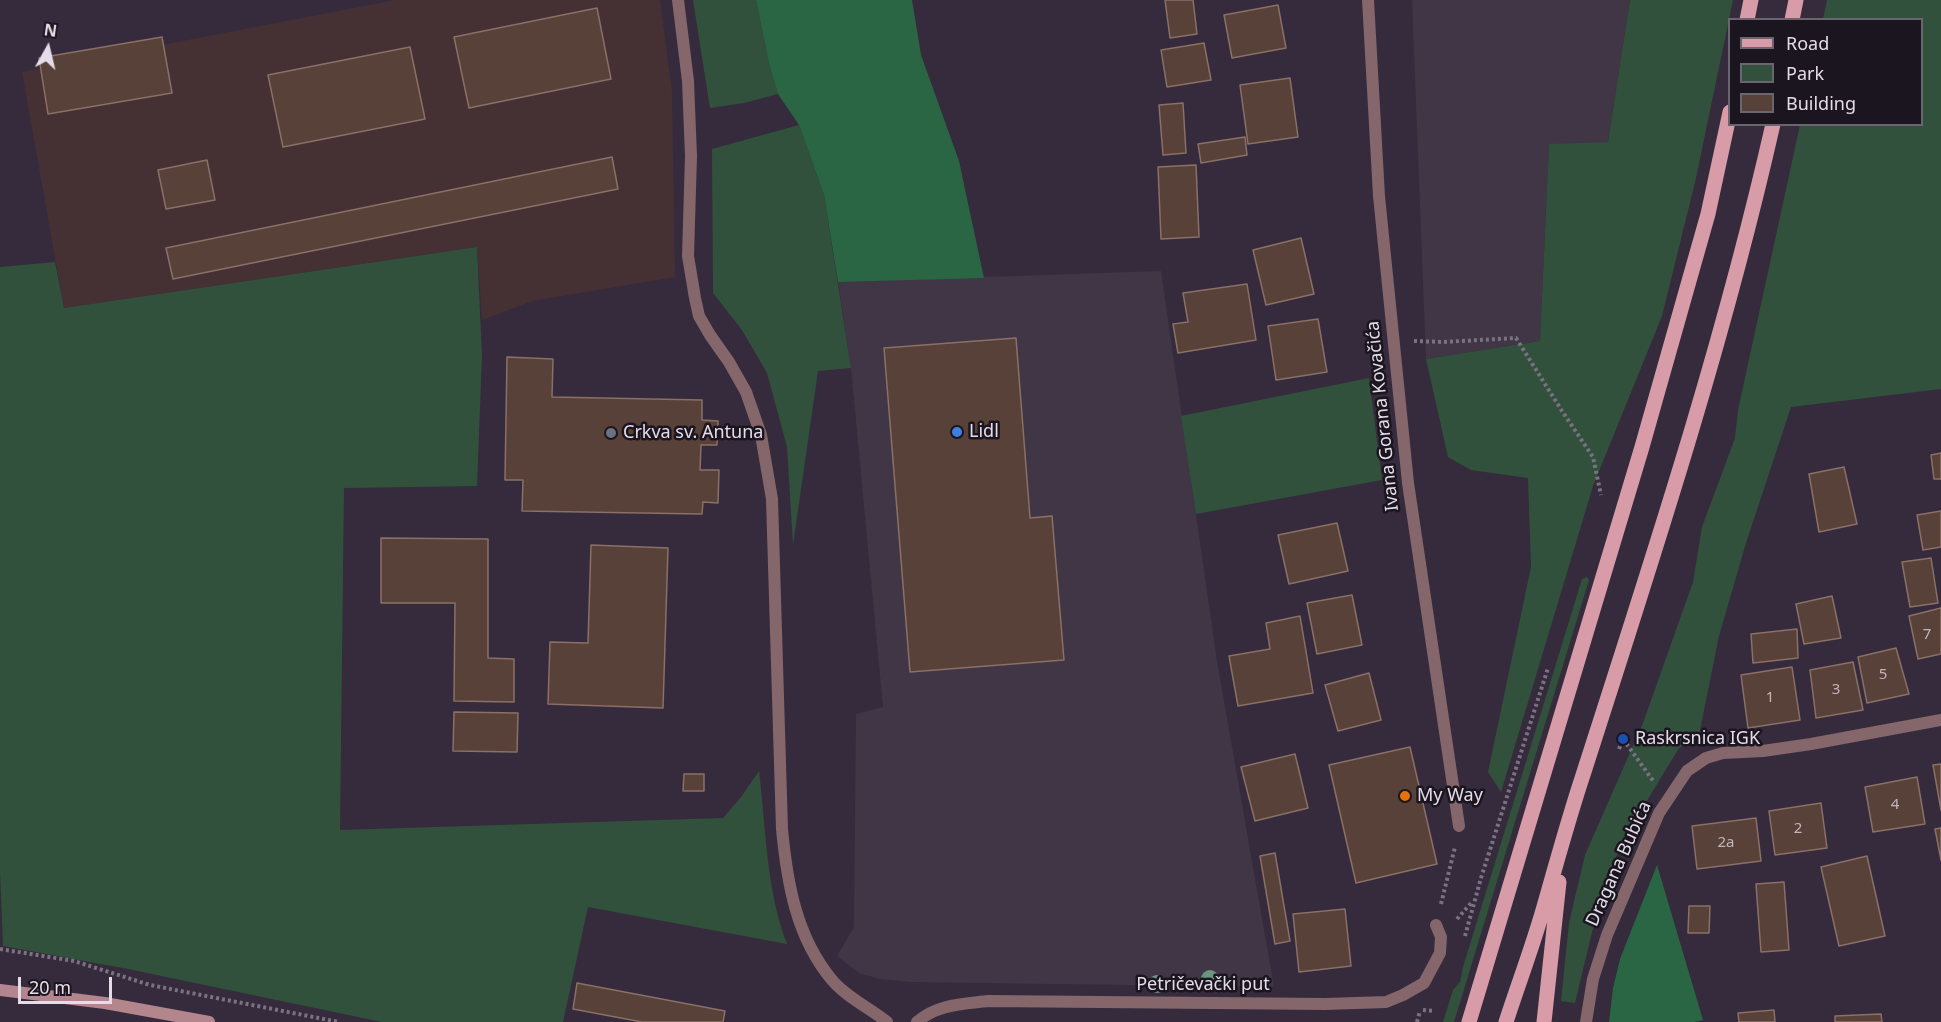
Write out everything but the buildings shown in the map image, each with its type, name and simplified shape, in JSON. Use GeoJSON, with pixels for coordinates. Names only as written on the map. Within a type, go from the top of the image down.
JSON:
{"type":"FeatureCollection","features":[{"type":"Feature","properties":{"kind":"main road"},"geometry":{"type":"LineString","coordinates":[[1748,18],[1751,0]]}},
{"type":"Feature","properties":{"kind":"main road"},"geometry":{"type":"LineString","coordinates":[[1792,18],[1796,0]]}},
{"type":"Feature","properties":{"kind":"main road"},"geometry":{"type":"LineString","coordinates":[[1469,1022],[1658,392],[1708,214],[1728,121]]}},
{"type":"Feature","properties":{"kind":"main road"},"geometry":{"type":"LineString","coordinates":[[1506,1022],[1644,587],[1704,388],[1756,199],[1773,126]]}},
{"type":"Feature","properties":{"kind":"main road"},"geometry":{"type":"LineString","coordinates":[[1544,1022],[1565,831]]}},
{"type":"Feature","properties":{"kind":"street"},"geometry":{"type":"LineString","coordinates":[[678,0],[688,81],[691,156],[688,256],[695,297],[699,316],[746,392],[761,435],[772,499],[785,868],[799,922],[810,948],[833,982],[887,1022]]}},
{"type":"Feature","properties":{"kind":"street","name":"Ivana Gorana Kovačića"},"geometry":{"type":"LineString","coordinates":[[1368,0],[1379,196],[1408,483],[1459,826]]}},
{"type":"Feature","properties":{"kind":"street","name":"Dragana Bubića"},"geometry":{"type":"LineString","coordinates":[[1586,1022],[1593,979],[1607,936],[1659,813],[1687,771],[1706,758],[1723,753],[1763,751],[1811,744],[1941,720]]}},
{"type":"Feature","properties":{"kind":"street","name":"Petričevački put"},"geometry":{"type":"LineString","coordinates":[[918,1022],[949,1005],[988,1001],[1325,1004],[1386,1002],[1424,982],[1432,971],[1440,953],[1441,937],[1436,925]]}},
{"type":"Feature","properties":{"kind":"street"},"geometry":{"type":"LineString","coordinates":[[0,990],[105,1003],[209,1022]]}},
{"type":"Feature","properties":{"kind":"path"},"geometry":{"type":"LineString","coordinates":[[1393,342],[1516,338],[1593,457],[1601,492],[1599,502]]}},
{"type":"Feature","properties":{"kind":"path"},"geometry":{"type":"LineString","coordinates":[[1463,940],[1480,878],[1551,659]]}},
{"type":"Feature","properties":{"kind":"path"},"geometry":{"type":"LineString","coordinates":[[1623,739],[1656,784]]}},
{"type":"Feature","properties":{"kind":"path"},"geometry":{"type":"LineString","coordinates":[[1448,879],[1459,826]]}},
{"type":"Feature","properties":{"kind":"path"},"geometry":{"type":"LineString","coordinates":[[0,949],[74,961],[150,985],[339,1022]]}},
{"type":"Feature","properties":{"kind":"path"},"geometry":{"type":"LineString","coordinates":[[1420,1010],[1434,1011]]}},
{"type":"Feature","properties":{"kind":"shaded area"},"geometry":{"type":"Polygon","coordinates":[[[395,0],[660,0],[672,92],[675,277],[533,301],[482,320],[477,247],[64,308],[22,72],[395,0]]]}},
{"type":"Feature","properties":{"kind":"shaded area"},"geometry":{"type":"Polygon","coordinates":[[[1412,0],[1630,0],[1608,142],[1549,145],[1540,341],[1426,359],[1412,0]]]}},
{"type":"Feature","properties":{"kind":"shaded area"},"geometry":{"type":"Polygon","coordinates":[[[1161,271],[1217,661],[1274,987],[910,982],[880,979],[859,973],[837,956],[854,927],[856,714],[883,707],[851,368],[838,282],[1161,271]]]}},
{"type":"Feature","properties":{"kind":"green space"},"geometry":{"type":"Polygon","coordinates":[[[693,0],[756,0],[769,64],[778,94],[744,103],[710,108],[693,0]]]}},
{"type":"Feature","properties":{"kind":"green space"},"geometry":{"type":"Polygon","coordinates":[[[756,0],[912,0],[921,55],[959,161],[984,278],[838,282],[824,195],[799,125],[778,94],[769,64],[756,0]]]}},
{"type":"Feature","properties":{"kind":"green space"},"geometry":{"type":"Polygon","coordinates":[[[1630,0],[1733,0],[1696,178],[1662,316],[1593,486],[1501,792],[1488,772],[1531,567],[1528,478],[1471,470],[1448,457],[1426,359],[1540,341],[1549,144],[1608,142],[1630,0]]]}},
{"type":"Feature","properties":{"kind":"green space"},"geometry":{"type":"Polygon","coordinates":[[[1827,0],[1941,0],[1941,389],[1791,407],[1746,543],[1719,636],[1699,735],[1679,748],[1623,840],[1601,895],[1575,1003],[1561,1001],[1569,923],[1585,855],[1643,723],[1693,582],[1702,527],[1735,438],[1738,410],[1800,126],[1923,126],[1923,18],[1823,18],[1827,0]]]}},
{"type":"Feature","properties":{"kind":"green space"},"geometry":{"type":"Polygon","coordinates":[[[799,125],[824,195],[851,368],[818,371],[793,545],[787,447],[767,373],[742,330],[713,293],[712,149],[799,125]]]}},
{"type":"Feature","properties":{"kind":"green space"},"geometry":{"type":"Polygon","coordinates":[[[477,247],[482,355],[477,486],[344,488],[340,830],[723,818],[759,771],[771,880],[787,944],[588,907],[563,1022],[382,1022],[128,969],[3,946],[0,872],[0,267],[55,262],[64,308],[477,247]]]}},
{"type":"Feature","properties":{"kind":"green space"},"geometry":{"type":"Polygon","coordinates":[[[1369,378],[1382,480],[1196,514],[1181,416],[1369,378]]]}},
{"type":"Feature","properties":{"kind":"green space"},"geometry":{"type":"Polygon","coordinates":[[[1587,577],[1589,580],[1454,1022],[1443,1022],[1453,990],[1460,982],[1582,579],[1587,577]]]}},
{"type":"Feature","properties":{"kind":"green space"},"geometry":{"type":"Polygon","coordinates":[[[1657,865],[1703,1020],[1694,1022],[1609,1022],[1613,988],[1620,959],[1657,865]]]}},
{"type":"Feature","properties":{"kind":"place","name":"Lidl"},"geometry":{"type":"Point","coordinates":[957,432]}},
{"type":"Feature","properties":{"kind":"place","name":"Crkva sv. Antuna"},"geometry":{"type":"Point","coordinates":[611,433]}},
{"type":"Feature","properties":{"kind":"place","name":"Raskrsnica IGK"},"geometry":{"type":"Point","coordinates":[1623,739]}},
{"type":"Feature","properties":{"kind":"place","name":"My Way"},"geometry":{"type":"Point","coordinates":[1405,796]}}]}
